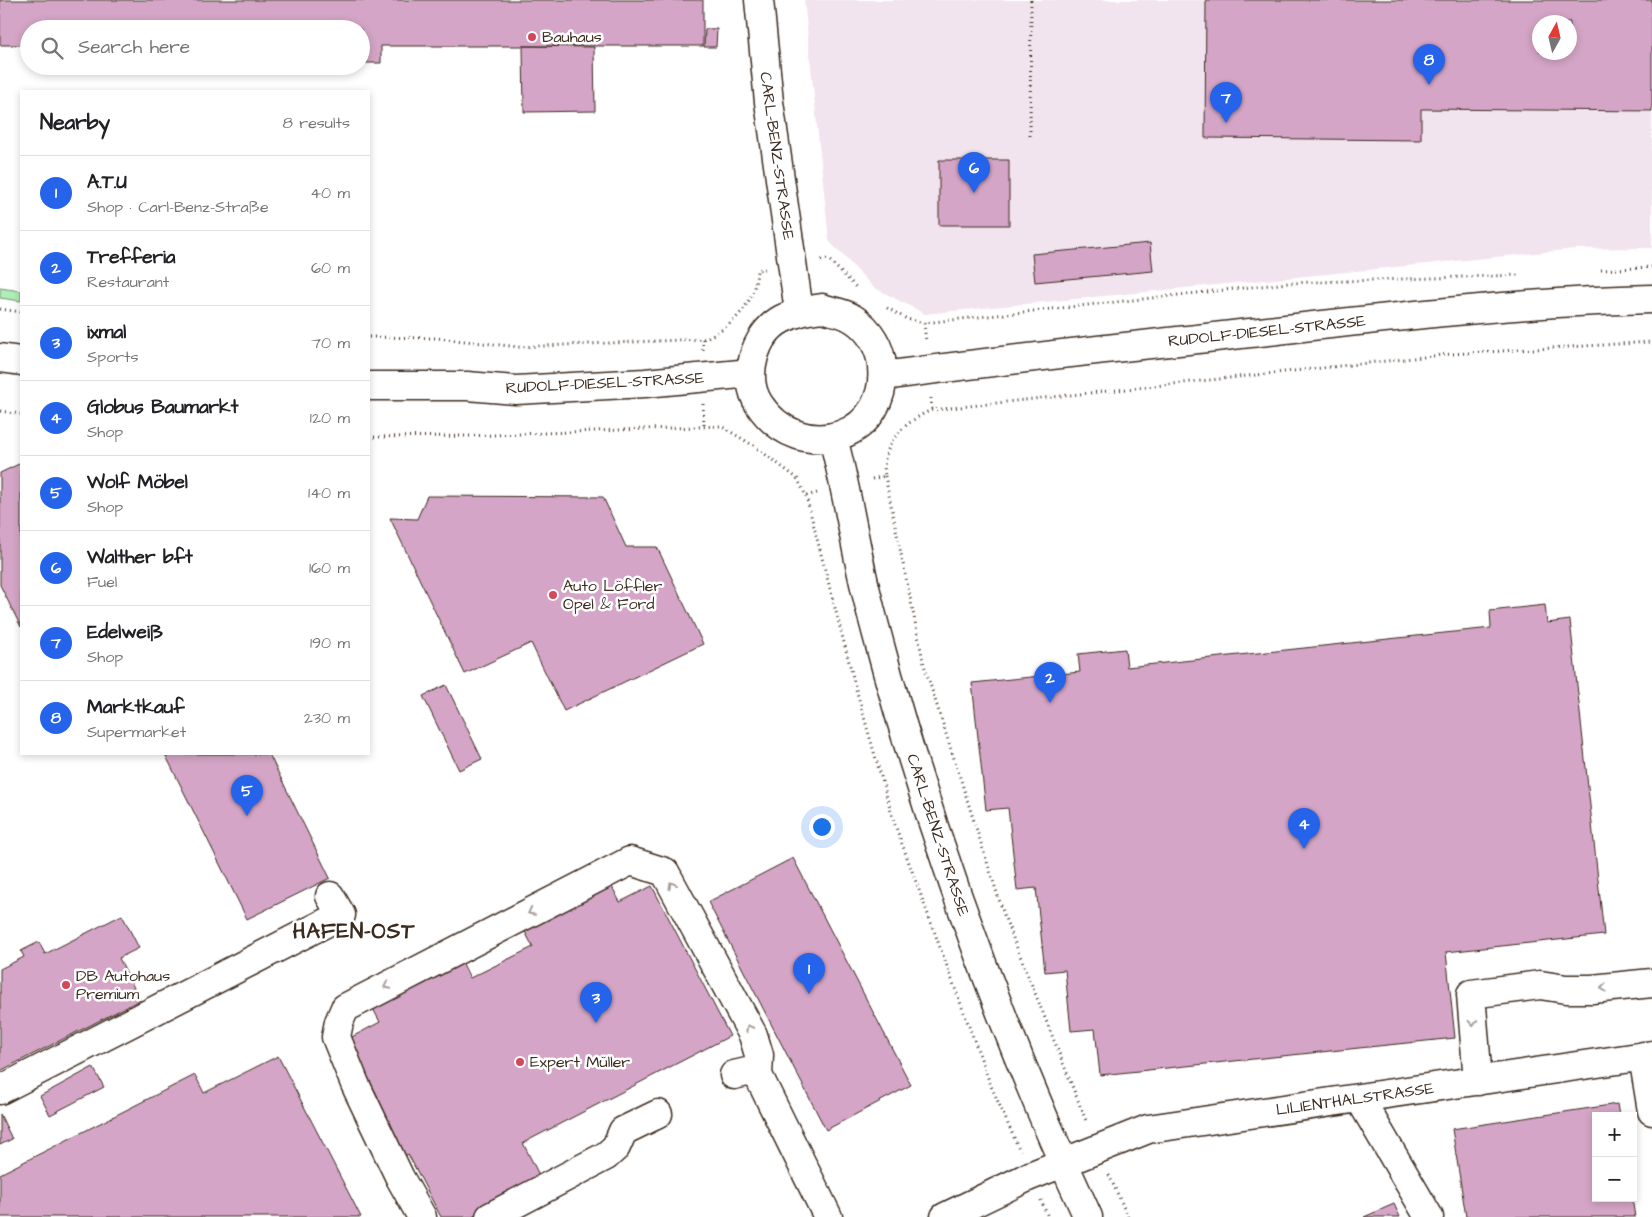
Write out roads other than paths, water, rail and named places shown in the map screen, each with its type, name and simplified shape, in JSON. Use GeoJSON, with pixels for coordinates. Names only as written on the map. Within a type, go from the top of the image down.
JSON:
{"type":"FeatureCollection","features":[{"type":"Feature","properties":{"kind":"street","name":"CARL-BENZ-STRASSE"},"geometry":{"type":"LineString","coordinates":[[758,0],[768,102],[799,311]]}},
{"type":"Feature","properties":{"kind":"street","name":"RUDOLF-DIESEL-STRASSE"},"geometry":{"type":"LineString","coordinates":[[884,376],[1068,352],[1446,310],[1586,300],[1652,299]]}},
{"type":"Feature","properties":{"kind":"street"},"geometry":{"type":"LineString","coordinates":[[822,308],[848,316],[868,332],[879,349],[884,376],[879,399],[869,415],[854,429],[833,438],[813,440],[785,431],[766,414],[752,394],[751,373],[758,347],[768,330],[781,319],[799,311],[822,308]]}},
{"type":"Feature","properties":{"kind":"street"},"geometry":{"type":"LineString","coordinates":[[0,358],[20,361]]}},
{"type":"Feature","properties":{"kind":"street","name":"RUDOLF-DIESEL-STRASSE"},"geometry":{"type":"LineString","coordinates":[[370,386],[468,386],[516,390],[655,382],[751,373]]}},
{"type":"Feature","properties":{"kind":"street","name":"CARL-BENZ-STRASSE"},"geometry":{"type":"LineString","coordinates":[[833,438],[846,486],[864,583],[906,738],[958,898],[994,998],[1088,1217]]}},
{"type":"Feature","properties":{"kind":"street"},"geometry":{"type":"LineString","coordinates":[[422,1217],[400,1178],[355,1084],[336,1037],[339,1022],[345,1008],[630,861],[665,872],[753,1035],[759,1055],[746,1075],[828,1217]]}},
{"type":"Feature","properties":{"kind":"street"},"geometry":{"type":"LineString","coordinates":[[0,1090],[341,915],[330,896]]}},
{"type":"Feature","properties":{"kind":"street"},"geometry":{"type":"LineString","coordinates":[[1478,1080],[1471,994],[1540,985],[1566,989],[1592,989],[1652,983]]}},
{"type":"Feature","properties":{"kind":"street"},"geometry":{"type":"LineString","coordinates":[[1647,1055],[1652,1112]]}},
{"type":"Feature","properties":{"kind":"street","name":"LILIENTHALSTRASSE"},"geometry":{"type":"LineString","coordinates":[[945,1217],[1063,1162],[1148,1129],[1647,1055]]}},
{"type":"Feature","properties":{"kind":"street"},"geometry":{"type":"LineString","coordinates":[[1360,1099],[1428,1217]]}},
{"type":"Feature","properties":{"kind":"street"},"geometry":{"type":"LineString","coordinates":[[490,1217],[606,1156],[616,1147],[623,1132],[658,1114]]}},
{"type":"Feature","properties":{"kind":"place","name":"Bauhaus"},"geometry":{"type":"Point","coordinates":[532,37]}},
{"type":"Feature","properties":{"kind":"place","name":"Marktkauf"},"geometry":{"type":"Point","coordinates":[1429,85]}},
{"type":"Feature","properties":{"kind":"place","name":"Edelweiß"},"geometry":{"type":"Point","coordinates":[1226,123]}},
{"type":"Feature","properties":{"kind":"place","name":"Walther bft"},"geometry":{"type":"Point","coordinates":[974,193]}},
{"type":"Feature","properties":{"kind":"place","name":"Auto Löffler Opel & Ford"},"geometry":{"type":"Point","coordinates":[553,595]}},
{"type":"Feature","properties":{"kind":"place","name":"Trefferia"},"geometry":{"type":"Point","coordinates":[1050,703]}},
{"type":"Feature","properties":{"kind":"place","name":"Wolf Möbel"},"geometry":{"type":"Point","coordinates":[247,816]}},
{"type":"Feature","properties":{"kind":"place","name":"Globus Baumarkt"},"geometry":{"type":"Point","coordinates":[1304,849]}},
{"type":"Feature","properties":{"kind":"place","name":"DB Autohaus Premium"},"geometry":{"type":"Point","coordinates":[66,985]}},
{"type":"Feature","properties":{"kind":"place","name":"A.T.U"},"geometry":{"type":"Point","coordinates":[809,994]}},
{"type":"Feature","properties":{"kind":"place","name":"ixmal"},"geometry":{"type":"Point","coordinates":[596,1023]}},
{"type":"Feature","properties":{"kind":"place","name":"Expert Müller"},"geometry":{"type":"Point","coordinates":[520,1062]}},
{"type":"Feature","properties":{"kind":"district","name":"HAFEN-OST"},"geometry":{"type":"Point","coordinates":[354,931]}}]}
